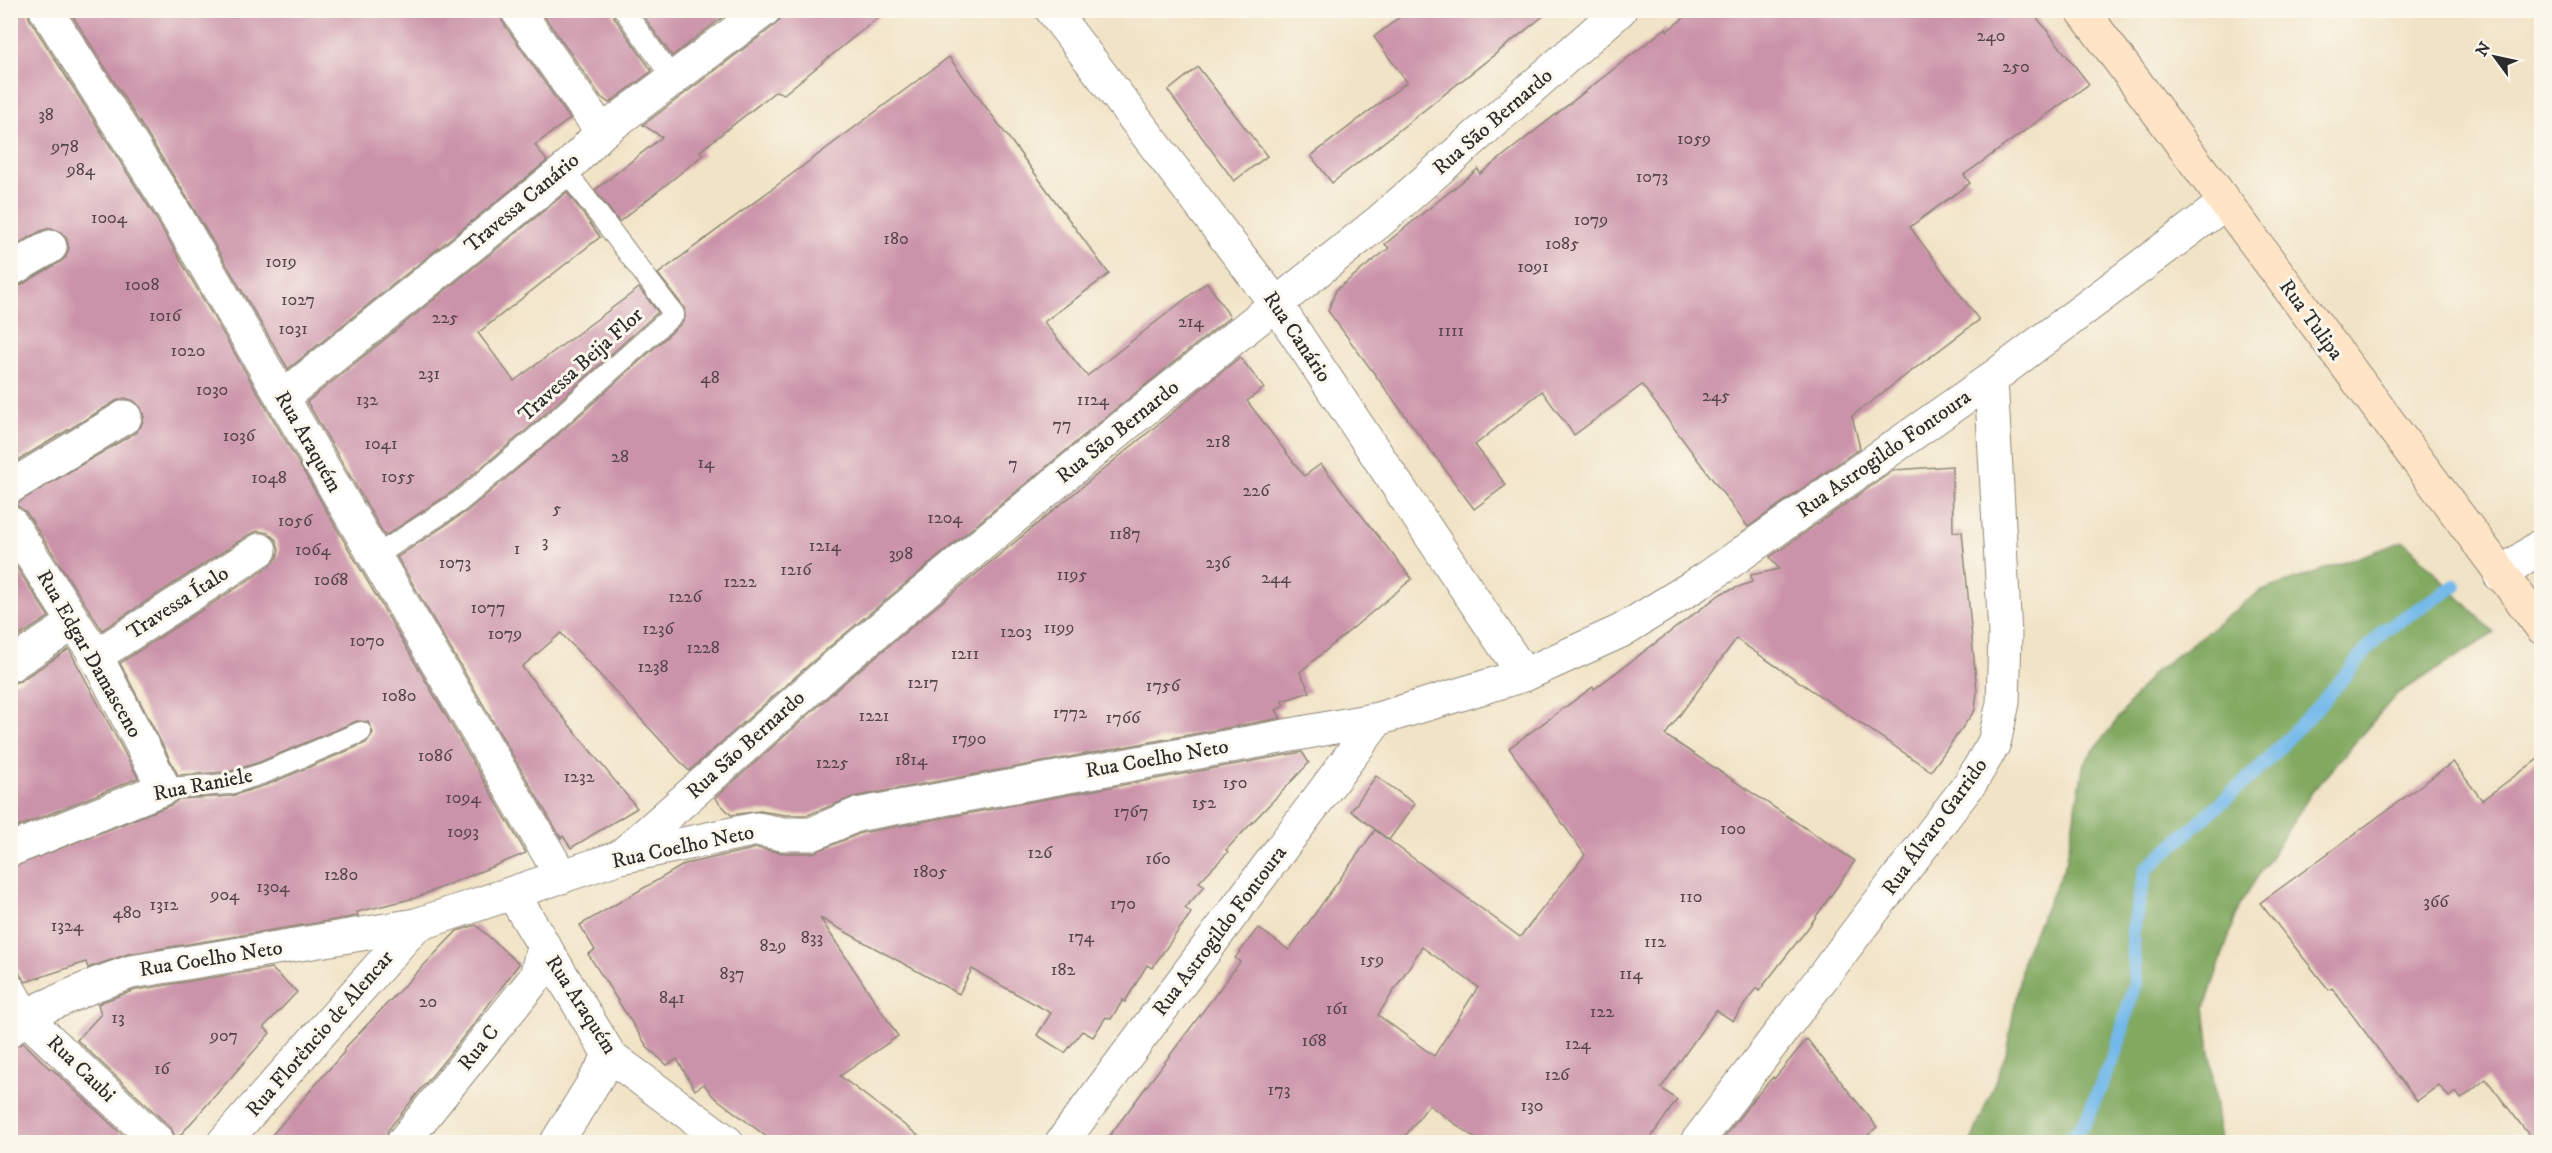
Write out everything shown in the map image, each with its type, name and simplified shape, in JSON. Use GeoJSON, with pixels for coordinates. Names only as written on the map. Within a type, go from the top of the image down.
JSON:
{"type":"FeatureCollection","features":[{"type":"Feature","properties":{"kind":"street","name":"Rua Araquém"},"geometry":{"type":"LineString","coordinates":[[46,10],[170,205],[562,877]]}},
{"type":"Feature","properties":{"kind":"street"},"geometry":{"type":"LineString","coordinates":[[517,10],[602,132]]}},
{"type":"Feature","properties":{"kind":"street","name":"Travessa Canário"},"geometry":{"type":"LineString","coordinates":[[283,397],[565,170],[602,132],[764,10]]}},
{"type":"Feature","properties":{"kind":"street","name":"Rua Canário"},"geometry":{"type":"LineString","coordinates":[[1052,10],[1276,304],[1524,675]]}},
{"type":"Feature","properties":{"kind":"street","name":"Rua São Bernardo"},"geometry":{"type":"LineString","coordinates":[[620,857],[840,662],[1135,417],[1380,221],[1620,10]]}},
{"type":"Feature","properties":{"kind":"street","name":"Rua Tulipa"},"geometry":{"type":"LineString","coordinates":[[2082,10],[2541,628]]}},
{"type":"Feature","properties":{"kind":"street","name":"Rua Astrogildo Fontoura"},"geometry":{"type":"LineString","coordinates":[[1524,675],[1621,631],[1707,578],[1990,379],[2225,204]]}},
{"type":"Feature","properties":{"kind":"street"},"geometry":{"type":"LineString","coordinates":[[10,270],[50,247]]}},
{"type":"Feature","properties":{"kind":"street","name":"Rua Álvaro Garrido"},"geometry":{"type":"LineString","coordinates":[[1697,1143],[1922,848],[1971,782],[1994,743],[2003,703],[2005,635],[1990,379]]}},
{"type":"Feature","properties":{"kind":"street"},"geometry":{"type":"LineString","coordinates":[[10,487],[125,417]]}},
{"type":"Feature","properties":{"kind":"street","name":"Rua Edgar Damasceno"},"geometry":{"type":"LineString","coordinates":[[10,522],[96,656],[164,788]]}},
{"type":"Feature","properties":{"kind":"street"},"geometry":{"type":"LineString","coordinates":[[2500,575],[2541,545]]}},
{"type":"Feature","properties":{"kind":"street","name":"Travessa Ítalo"},"geometry":{"type":"LineString","coordinates":[[96,656],[260,550]]}},
{"type":"Feature","properties":{"kind":"street"},"geometry":{"type":"LineString","coordinates":[[10,665],[74,622]]}},
{"type":"Feature","properties":{"kind":"street","name":"Rua Coelho Neto"},"geometry":{"type":"LineString","coordinates":[[15,1012],[131,972],[416,925],[620,857],[757,829],[783,834],[812,834],[856,814],[1378,719],[1524,675]]}},
{"type":"Feature","properties":{"kind":"street","name":"Rua Astrogildo Fontoura"},"geometry":{"type":"LineString","coordinates":[[1062,1143],[1378,719]]}},
{"type":"Feature","properties":{"kind":"street","name":"Rua Raniele"},"geometry":{"type":"LineString","coordinates":[[10,850],[164,788]]}},
{"type":"Feature","properties":{"kind":"street","name":"Rua Araquém"},"geometry":{"type":"LineString","coordinates":[[513,894],[610,1056],[727,1143]]}},
{"type":"Feature","properties":{"kind":"street","name":"Rua Florêncio de Alencar"},"geometry":{"type":"LineString","coordinates":[[224,1143],[416,925]]}},
{"type":"Feature","properties":{"kind":"street","name":"Rua C"},"geometry":{"type":"LineString","coordinates":[[403,1143],[536,977],[543,947]]}},
{"type":"Feature","properties":{"kind":"street","name":"Rua Caubi"},"geometry":{"type":"LineString","coordinates":[[15,1012],[158,1143]]}},
{"type":"Feature","properties":{"kind":"street"},"geometry":{"type":"LineString","coordinates":[[557,1143],[610,1056]]}},
{"type":"Feature","properties":{"kind":"lane"},"geometry":{"type":"LineString","coordinates":[[624,10],[673,79]]}},
{"type":"Feature","properties":{"kind":"lane","name":"Travessa Beija Flor"},"geometry":{"type":"LineString","coordinates":[[374,558],[459,502],[545,430],[674,314],[565,170]]}},
{"type":"Feature","properties":{"kind":"lane","name":"Rua Raniele"},"geometry":{"type":"LineString","coordinates":[[164,788],[230,784],[264,773],[361,732]]}},
{"type":"Feature","properties":{"kind":"green space"},"geometry":{"type":"Polygon","coordinates":[[[2404,541],[2494,633],[2396,695],[2312,792],[2240,904],[2205,1007],[2220,1142],[1971,1142],[2006,1054],[2024,954],[2066,863],[2084,763],[2152,674],[2259,592],[2404,541]]]}},
{"type":"Feature","properties":{"kind":"building"},"geometry":{"type":"Polygon","coordinates":[[[10,10],[27,10],[30,20],[154,215],[526,853],[415,898],[357,912],[358,916],[128,954],[88,968],[86,962],[26,982],[21,976],[10,954],[10,868],[171,805],[179,799],[231,796],[269,784],[366,743],[373,733],[368,722],[357,721],[260,762],[228,772],[178,775],[120,663],[270,566],[277,558],[279,550],[276,540],[268,533],[258,531],[250,534],[102,630],[26,512],[15,504],[135,433],[144,417],[141,408],[134,401],[125,398],[116,401],[10,465],[10,289],[59,263],[66,257],[69,248],[66,237],[59,231],[49,228],[10,248],[10,10]]]}},
{"type":"Feature","properties":{"kind":"building"},"geometry":{"type":"Polygon","coordinates":[[[69,10],[498,10],[502,21],[570,119],[535,145],[547,161],[288,369],[186,196],[69,10]]]}},
{"type":"Feature","properties":{"kind":"building"},"geometry":{"type":"Polygon","coordinates":[[[540,10],[612,10],[614,17],[652,71],[609,103],[601,97],[540,10]]]}},
{"type":"Feature","properties":{"kind":"building"},"geometry":{"type":"Polygon","coordinates":[[[639,10],[732,10],[672,56],[639,10]]]}},
{"type":"Feature","properties":{"kind":"building"},"geometry":{"type":"Polygon","coordinates":[[[782,10],[887,10],[784,94],[776,91],[700,151],[703,155],[619,222],[595,190],[662,137],[643,125],[775,25],[781,18],[782,10]]]}},
{"type":"Feature","properties":{"kind":"building"},"geometry":{"type":"Polygon","coordinates":[[[1409,10],[1551,10],[1332,183],[1311,156],[1407,82],[1374,37],[1409,10]]]}},
{"type":"Feature","properties":{"kind":"building"},"geometry":{"type":"Polygon","coordinates":[[[1694,10],[2031,10],[2089,84],[1964,175],[1970,183],[1910,227],[1979,320],[1852,416],[1860,448],[1748,527],[1642,385],[1574,435],[1542,391],[1475,445],[1506,485],[1474,509],[1328,311],[1336,290],[1389,248],[1385,244],[1478,169],[1480,174],[1666,28],[1667,31],[1694,10]]]}},
{"type":"Feature","properties":{"kind":"building"},"geometry":{"type":"Polygon","coordinates":[[[949,57],[1109,274],[1044,322],[1087,376],[1207,282],[1230,317],[828,648],[689,771],[561,633],[522,667],[637,808],[571,848],[563,836],[561,838],[397,557],[467,511],[553,439],[682,323],[685,317],[684,307],[658,274],[949,57]]]}},
{"type":"Feature","properties":{"kind":"building"},"geometry":{"type":"Polygon","coordinates":[[[1198,67],[1267,156],[1234,181],[1168,91],[1198,67]]]}},
{"type":"Feature","properties":{"kind":"building"},"geometry":{"type":"Polygon","coordinates":[[[567,192],[600,237],[478,333],[514,381],[639,288],[658,312],[537,421],[452,492],[385,536],[307,402],[567,192]]]}},
{"type":"Feature","properties":{"kind":"building"},"geometry":{"type":"Polygon","coordinates":[[[1240,357],[1264,388],[1247,401],[1304,476],[1321,464],[1412,579],[1300,672],[1310,692],[1282,701],[1284,706],[1276,710],[1281,718],[853,797],[808,815],[785,815],[760,811],[731,815],[715,798],[852,676],[1240,357]]]}},
{"type":"Feature","properties":{"kind":"building"},"geometry":{"type":"Polygon","coordinates":[[[1952,466],[1953,532],[1962,531],[1977,692],[1975,710],[1931,771],[1736,639],[1665,735],[1855,861],[1808,928],[1759,991],[1756,988],[1733,1021],[1716,1010],[1661,1088],[1677,1100],[1647,1143],[1482,1143],[1429,1105],[1400,1143],[1104,1143],[1240,962],[1235,958],[1258,928],[1289,950],[1375,830],[1520,937],[1585,855],[1509,748],[1593,687],[1594,689],[1722,593],[1752,582],[1751,575],[1779,569],[1770,557],[1894,470],[1952,466]],[[1422,947],[1378,1015],[1434,1056],[1478,987],[1422,947]]]}},
{"type":"Feature","properties":{"kind":"building"},"geometry":{"type":"Polygon","coordinates":[[[10,557],[49,617],[10,642],[10,557]]]}},
{"type":"Feature","properties":{"kind":"building"},"geometry":{"type":"Polygon","coordinates":[[[69,649],[138,778],[10,830],[10,684],[20,681],[69,649]]]}},
{"type":"Feature","properties":{"kind":"building"},"geometry":{"type":"Polygon","coordinates":[[[1302,752],[1309,763],[1226,850],[1228,852],[1199,882],[1205,886],[1185,908],[1191,913],[1152,968],[1147,965],[1125,1002],[1123,1000],[1111,1019],[1106,1017],[1093,1037],[1082,1031],[1065,1053],[1037,1035],[1051,1013],[972,969],[959,994],[820,918],[898,1036],[840,1076],[928,1143],[775,1143],[713,1096],[704,1084],[695,1090],[677,1059],[667,1065],[648,1048],[588,954],[595,950],[580,925],[685,864],[757,848],[783,853],[812,853],[861,833],[1302,752]]]}},
{"type":"Feature","properties":{"kind":"building"},"geometry":{"type":"Polygon","coordinates":[[[2541,757],[2541,1143],[2535,1143],[2486,1079],[2461,1099],[2456,1092],[2449,1097],[2439,1085],[2417,1101],[2332,988],[2329,990],[2260,903],[2453,762],[2482,800],[2541,757]]]}},
{"type":"Feature","properties":{"kind":"building"},"geometry":{"type":"Polygon","coordinates":[[[1376,776],[1415,804],[1389,840],[1351,811],[1376,776]]]}},
{"type":"Feature","properties":{"kind":"building"},"geometry":{"type":"Polygon","coordinates":[[[476,925],[519,964],[388,1130],[385,1143],[265,1143],[344,1052],[344,1049],[457,931],[476,925]]]}},
{"type":"Feature","properties":{"kind":"building"},"geometry":{"type":"Polygon","coordinates":[[[271,968],[297,992],[264,1027],[270,1033],[176,1140],[171,1128],[77,1040],[101,1014],[98,1004],[104,1001],[136,990],[271,968]]]}},
{"type":"Feature","properties":{"kind":"building"},"geometry":{"type":"Polygon","coordinates":[[[1807,1039],[1877,1127],[1860,1143],[1720,1143],[1752,1101],[1773,1077],[1774,1079],[1807,1039]]]}},
{"type":"Feature","properties":{"kind":"building"},"geometry":{"type":"Polygon","coordinates":[[[24,1043],[131,1143],[16,1143],[10,1136],[10,1048],[24,1043]]]}},
{"type":"Feature","properties":{"kind":"waterway"},"geometry":{"type":"LineString","coordinates":[[2068,1142],[2086,1120],[2117,1048],[2135,982],[2132,934],[2146,869],[2257,771],[2324,700],[2383,631],[2455,586]]}}]}
